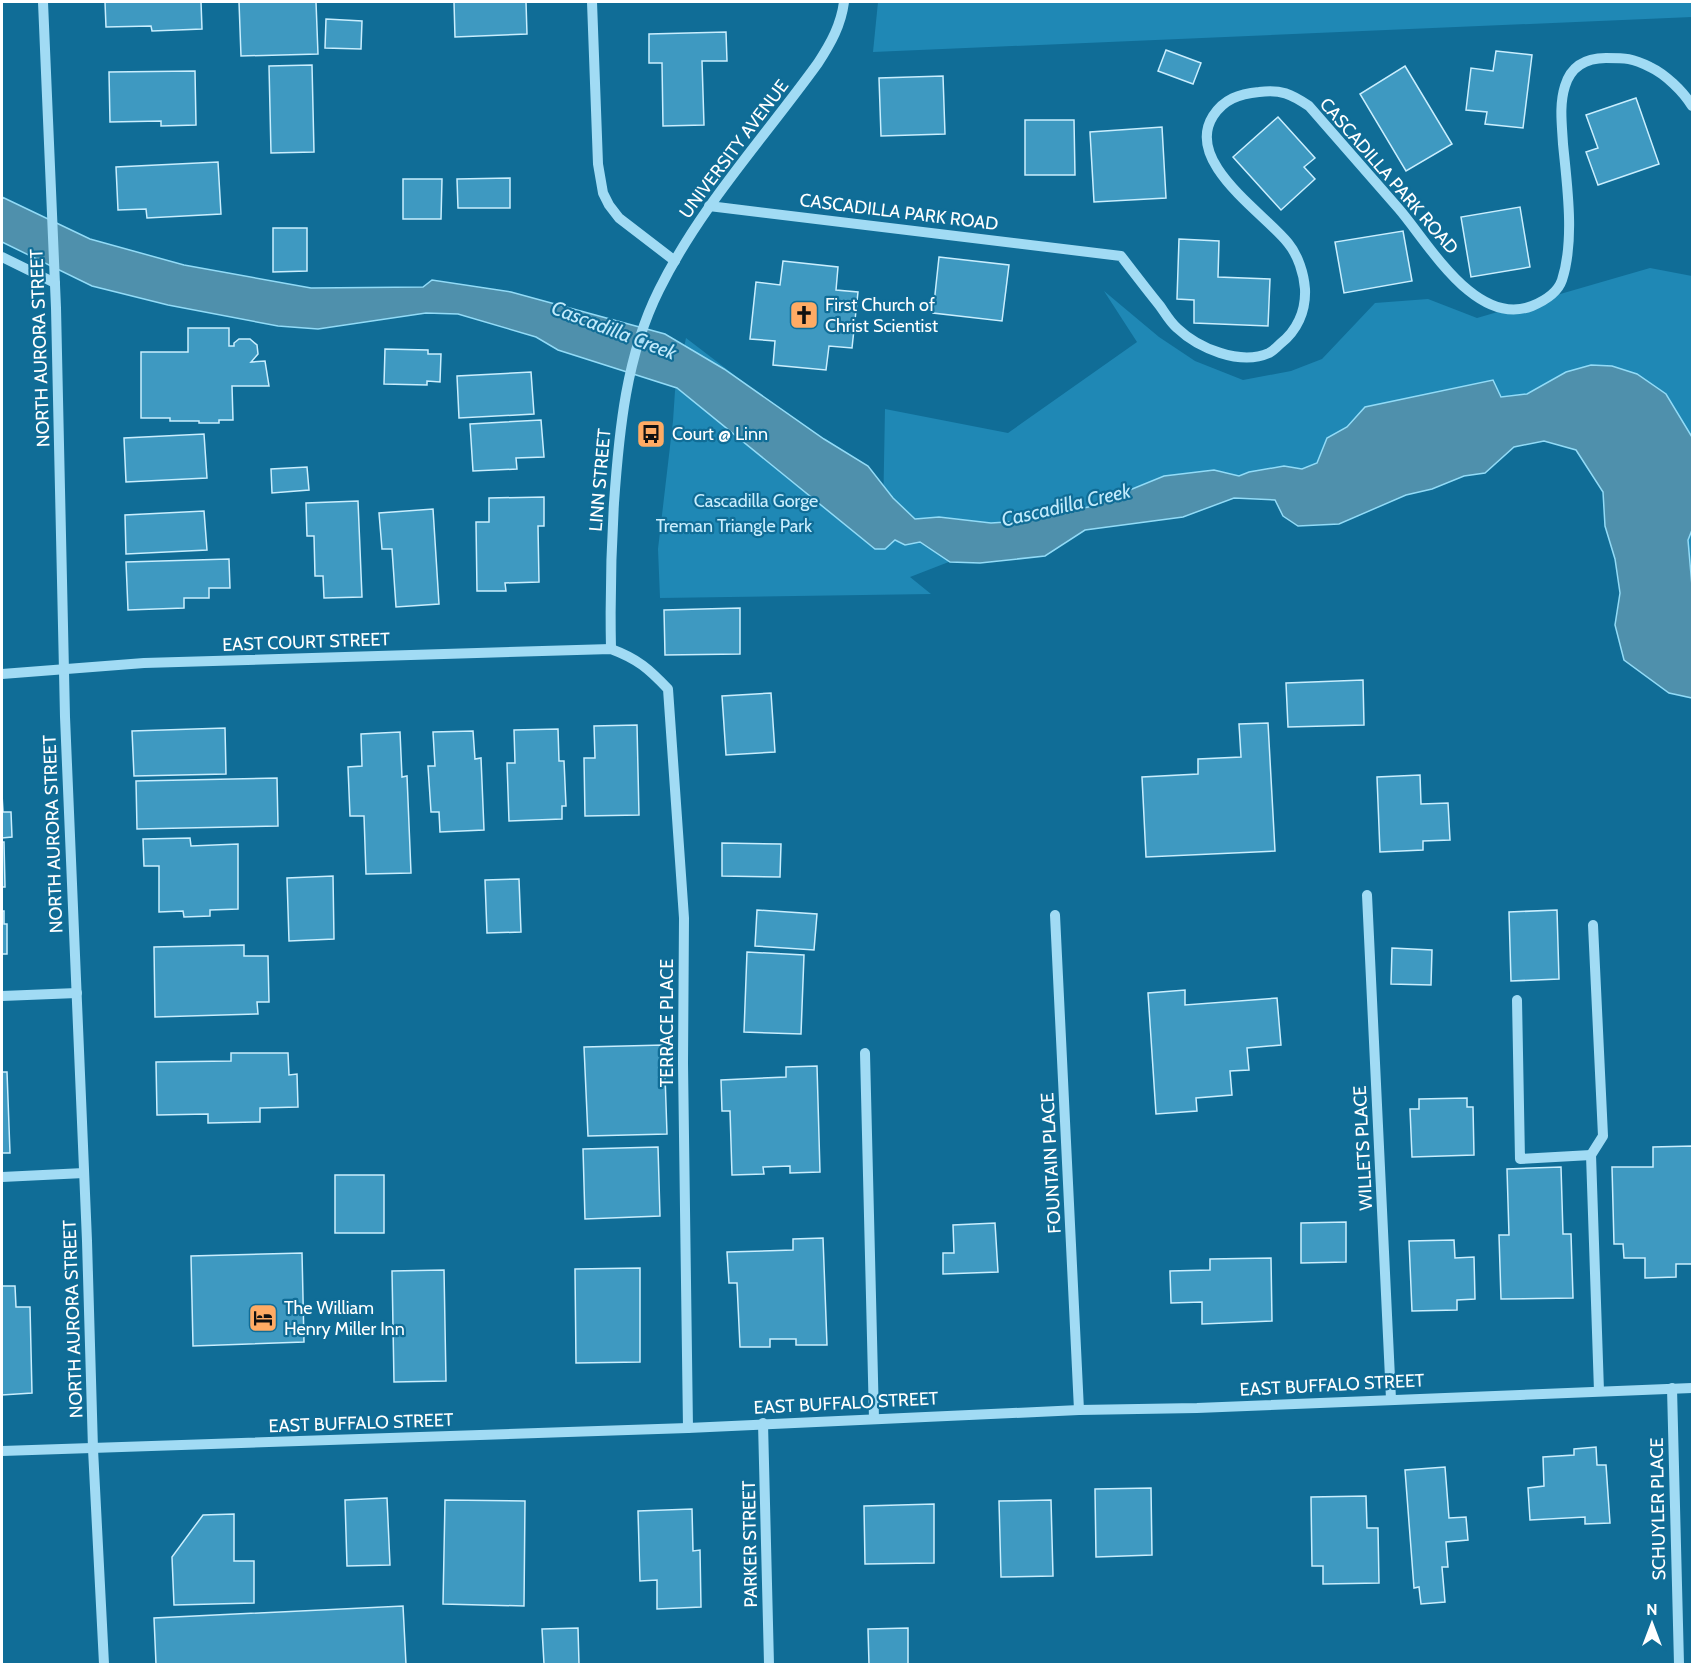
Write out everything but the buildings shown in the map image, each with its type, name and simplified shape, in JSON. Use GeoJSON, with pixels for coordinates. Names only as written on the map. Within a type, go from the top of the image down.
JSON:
{"type":"FeatureCollection","features":[{"type":"Feature","properties":{"kind":"street","name":"NORTH AURORA STREET"},"geometry":{"type":"LineString","coordinates":[[43,2],[55,283],[64,670],[93,1449],[105,1665]]}},
{"type":"Feature","properties":{"kind":"street"},"geometry":{"type":"LineString","coordinates":[[592,2],[598,164],[603,193],[609,206],[619,218],[675,261]]}},
{"type":"Feature","properties":{"kind":"street","name":"UNIVERSITY AVENUE"},"geometry":{"type":"LineString","coordinates":[[648,317],[658,292],[675,261],[710,206],[818,63],[834,38],[844,2]]}},
{"type":"Feature","properties":{"kind":"street","name":"CASCADILLA PARK ROAD"},"geometry":{"type":"LineString","coordinates":[[710,206],[1121,256],[1176,328],[1198,343],[1223,353],[1246,357],[1269,352],[1292,335],[1303,311],[1305,289],[1301,265],[1289,243],[1225,178],[1209,154],[1206,127],[1220,105],[1242,93],[1267,90],[1289,93],[1309,106],[1414,227],[1443,265],[1475,297],[1498,307],[1523,309],[1544,301],[1561,282],[1568,234],[1560,109],[1565,84],[1577,64],[1596,58],[1633,58],[1660,72],[1692,106]]}},
{"type":"Feature","properties":{"kind":"street"},"geometry":{"type":"LineString","coordinates":[[2,257],[55,283]]}},
{"type":"Feature","properties":{"kind":"street","name":"LINN STREET"},"geometry":{"type":"LineString","coordinates":[[611,649],[610,591],[617,461],[628,383],[648,317]]}},
{"type":"Feature","properties":{"kind":"street","name":"EAST COURT STREET"},"geometry":{"type":"LineString","coordinates":[[2,674],[156,663],[611,649]]}},
{"type":"Feature","properties":{"kind":"street","name":"TERRACE PLACE"},"geometry":{"type":"LineString","coordinates":[[611,649],[633,657],[653,673],[668,690],[684,918],[688,1428]]}},
{"type":"Feature","properties":{"kind":"street","name":"WILLETS PLACE"},"geometry":{"type":"LineString","coordinates":[[1367,895],[1391,1399]]}},
{"type":"Feature","properties":{"kind":"street","name":"FOUNTAIN PLACE"},"geometry":{"type":"LineString","coordinates":[[1055,915],[1079,1410]]}},
{"type":"Feature","properties":{"kind":"street"},"geometry":{"type":"LineString","coordinates":[[1593,926],[1603,1136],[1591,1155],[1599,1391]]}},
{"type":"Feature","properties":{"kind":"street"},"geometry":{"type":"LineString","coordinates":[[2,996],[77,993]]}},
{"type":"Feature","properties":{"kind":"street"},"geometry":{"type":"LineString","coordinates":[[1517,1000],[1520,1159],[1591,1155]]}},
{"type":"Feature","properties":{"kind":"street"},"geometry":{"type":"LineString","coordinates":[[866,1053],[874,1419]]}},
{"type":"Feature","properties":{"kind":"street"},"geometry":{"type":"LineString","coordinates":[[2,1177],[84,1173]]}},
{"type":"Feature","properties":{"kind":"street","name":"SCHUYLER PLACE"},"geometry":{"type":"LineString","coordinates":[[1672,1388],[1679,1665]]}},
{"type":"Feature","properties":{"kind":"street","name":"EAST BUFFALO STREET"},"geometry":{"type":"LineString","coordinates":[[2,1451],[688,1428],[1079,1410],[1197,1408],[1692,1388]]}},
{"type":"Feature","properties":{"kind":"street","name":"PARKER STREET"},"geometry":{"type":"LineString","coordinates":[[763,1423],[769,1665]]}},
{"type":"Feature","properties":{"kind":"green space"},"geometry":{"type":"Polygon","coordinates":[[[878,2],[1692,2],[1692,17],[873,52],[878,2]]]}},
{"type":"Feature","properties":{"kind":"green space","name":"Cascadilla Gorge"},"geometry":{"type":"Polygon","coordinates":[[[1650,268],[1692,276],[1692,668],[1609,414],[1189,496],[1008,539],[910,577],[931,594],[660,598],[658,549],[675,391],[686,338],[823,443],[883,516],[885,409],[1008,433],[1137,342],[1104,291],[1159,337],[1195,361],[1243,380],[1291,371],[1322,359],[1375,303],[1428,299],[1477,318],[1650,268]]]}},
{"type":"Feature","properties":{"kind":"water","name":"Cascadilla Creek"},"geometry":{"type":"Polygon","coordinates":[[[2,197],[90,239],[184,265],[311,288],[423,287],[432,280],[511,292],[665,334],[724,369],[824,439],[868,466],[893,498],[915,519],[939,517],[991,523],[1024,521],[1088,507],[1164,476],[1214,470],[1239,476],[1284,466],[1302,469],[1317,463],[1327,438],[1347,427],[1365,407],[1493,380],[1501,397],[1527,394],[1566,372],[1591,365],[1612,366],[1637,374],[1666,394],[1692,437],[1692,530],[1688,540],[1692,586],[1692,698],[1669,693],[1624,660],[1615,625],[1620,593],[1615,559],[1605,526],[1603,492],[1576,450],[1544,441],[1514,447],[1485,473],[1464,476],[1432,489],[1406,495],[1339,524],[1298,526],[1283,516],[1275,500],[1234,498],[1183,517],[1085,530],[1045,556],[980,563],[950,562],[920,542],[905,545],[895,540],[885,549],[875,549],[677,388],[558,350],[536,337],[458,314],[426,313],[318,329],[278,326],[168,305],[92,286],[2,242],[2,197]]]}},
{"type":"Feature","properties":{"kind":"place","name":"First Church of Christ Scientist"},"geometry":{"type":"Point","coordinates":[804,315]}},
{"type":"Feature","properties":{"kind":"place","name":"Court @ Linn"},"geometry":{"type":"Point","coordinates":[651,434]}},
{"type":"Feature","properties":{"kind":"place","name":"The William Henry Miller Inn"},"geometry":{"type":"Point","coordinates":[263,1318]}},
{"type":"Feature","properties":{"kind":"park label","name":"Treman Triangle Park"},"geometry":{"type":"Point","coordinates":[734,526]}}]}
